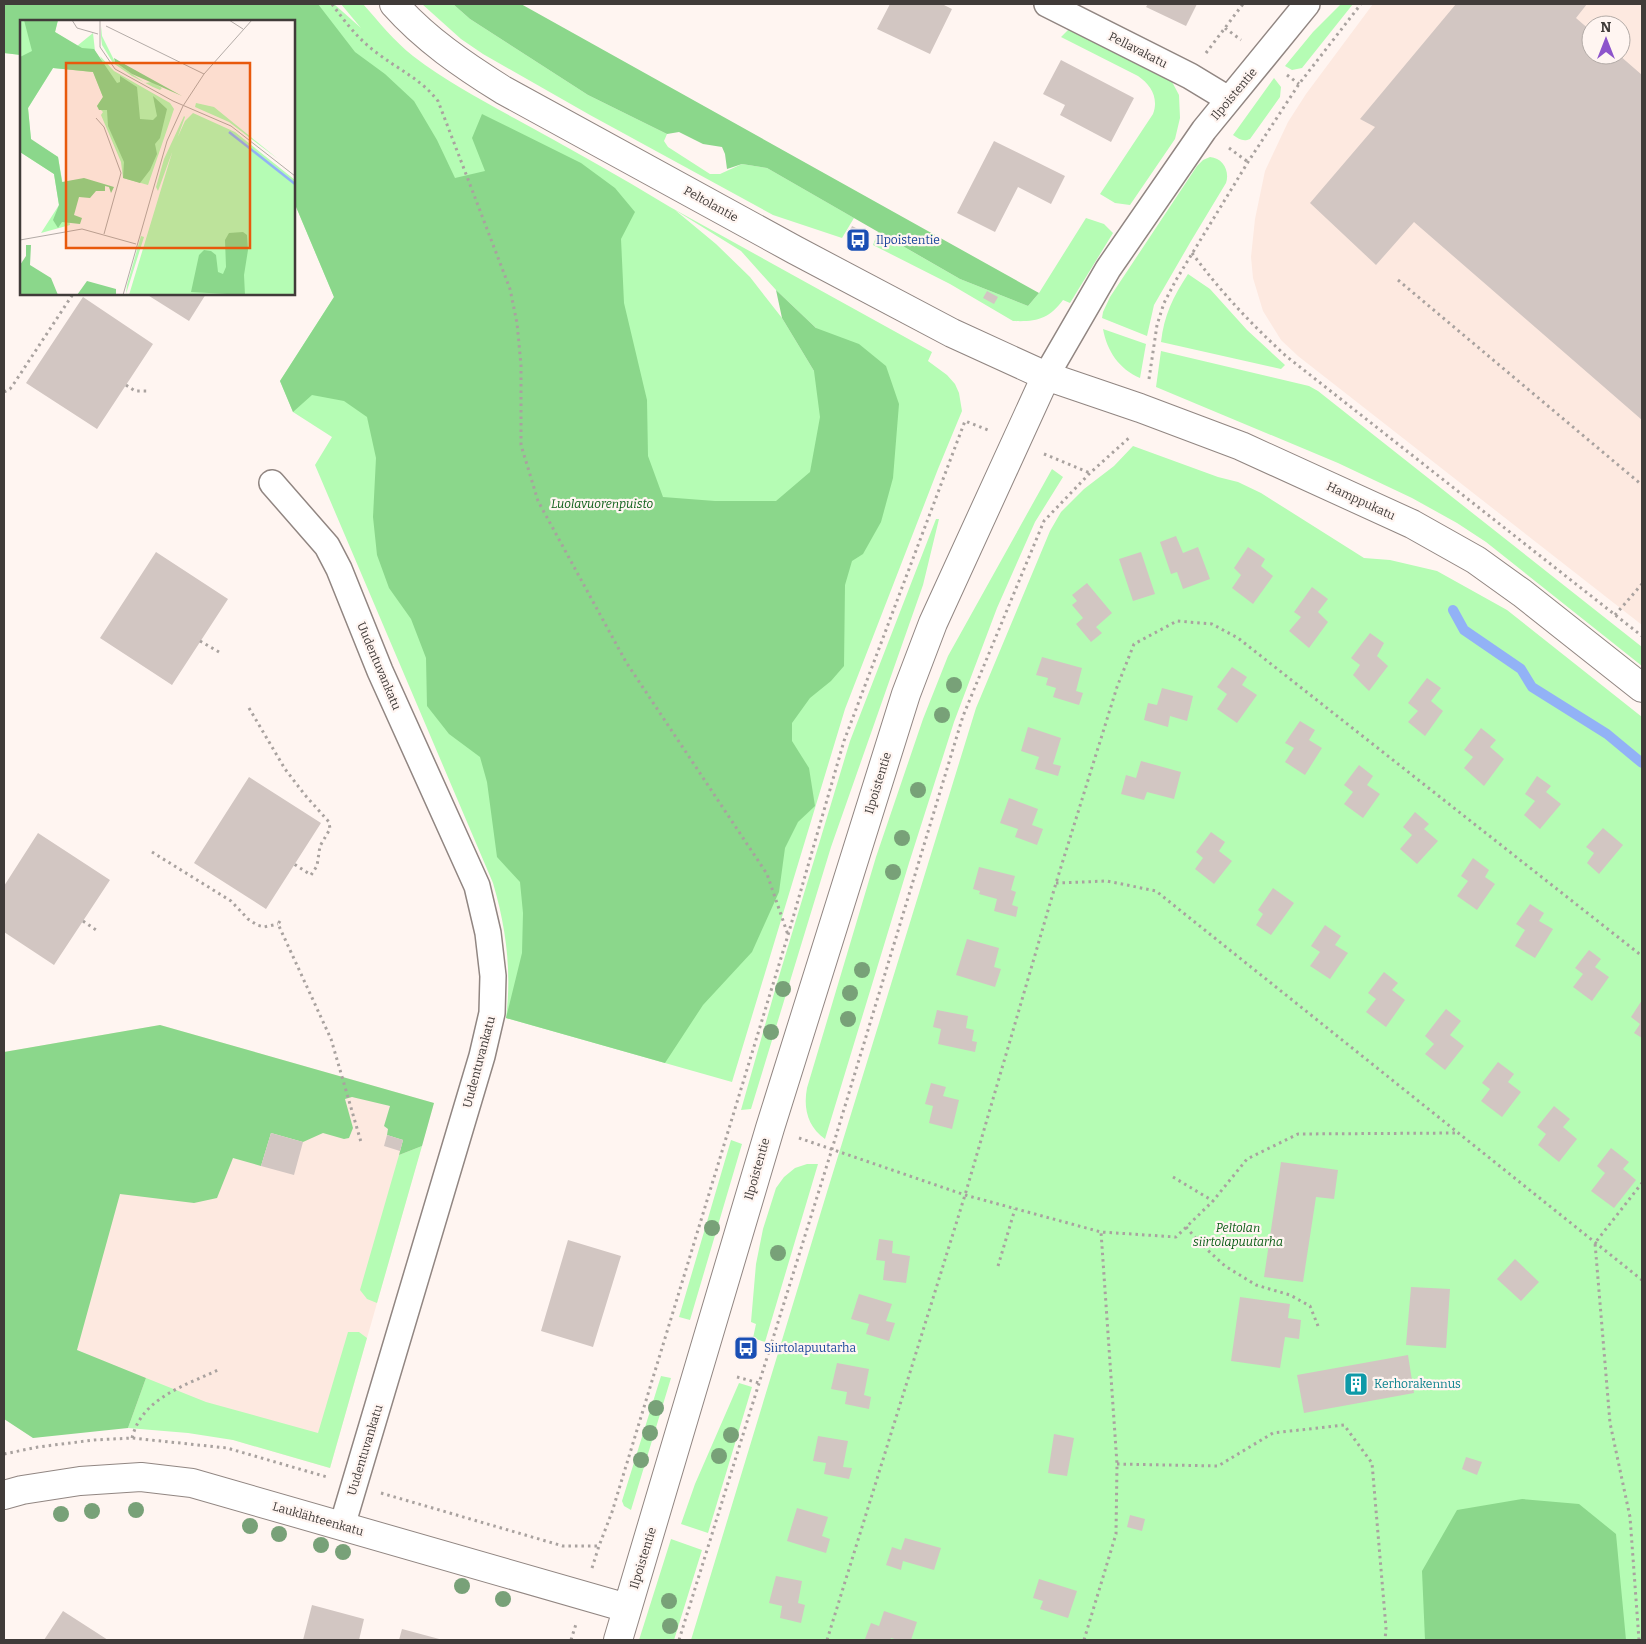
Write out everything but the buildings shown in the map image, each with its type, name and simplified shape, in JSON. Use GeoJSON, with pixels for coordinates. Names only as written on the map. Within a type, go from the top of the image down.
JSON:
{"type":"FeatureCollection","features":[{"type":"Feature","properties":{"kind":"street","name":"Peltolantie"},"geometry":{"type":"LineString","coordinates":[[394,4],[411,23],[443,50],[503,90],[786,245],[952,333],[1046,376]]}},
{"type":"Feature","properties":{"kind":"street","name":"Pellavakatu"},"geometry":{"type":"LineString","coordinates":[[1047,4],[1190,76],[1228,99]]}},
{"type":"Feature","properties":{"kind":"street","name":"Ilpoistentie"},"geometry":{"type":"LineString","coordinates":[[618,1640],[770,1128],[906,694],[933,623],[1046,376],[1108,269],[1204,130],[1307,4]]}},
{"type":"Feature","properties":{"kind":"street","name":"Hamppukatu"},"geometry":{"type":"LineString","coordinates":[[1046,376],[1140,408],[1241,446],[1412,524],[1476,560],[1522,593],[1642,688]]}},
{"type":"Feature","properties":{"kind":"street","name":"Uudentuvankatu"},"geometry":{"type":"LineString","coordinates":[[272,483],[327,546],[339,569],[380,671],[477,886],[488,933],[493,976],[492,1014],[482,1056],[342,1526]]}},
{"type":"Feature","properties":{"kind":"street","name":"Lauklähteenkatu"},"geometry":{"type":"LineString","coordinates":[[4,1495],[22,1490],[80,1481],[141,1477],[209,1487],[627,1608]]}},
{"type":"Feature","properties":{"kind":"path"},"geometry":{"type":"LineString","coordinates":[[332,4],[356,34],[376,53],[427,87],[438,101],[510,289],[517,323],[521,365],[521,445],[538,501],[626,662],[767,874],[788,935]]}},
{"type":"Feature","properties":{"kind":"path"},"geometry":{"type":"LineString","coordinates":[[1190,76],[1243,4]]}},
{"type":"Feature","properties":{"kind":"path"},"geometry":{"type":"LineString","coordinates":[[1148,383],[1157,326],[1164,302],[1248,162],[1299,84],[1361,4]]}},
{"type":"Feature","properties":{"kind":"path"},"geometry":{"type":"LineString","coordinates":[[1192,253],[1217,286],[1260,332],[1286,356],[1642,636]]}},
{"type":"Feature","properties":{"kind":"path"},"geometry":{"type":"LineString","coordinates":[[1398,280],[1642,485]]}},
{"type":"Feature","properties":{"kind":"path"},"geometry":{"type":"LineString","coordinates":[[4,392],[10,389],[15,382],[72,295]]}},
{"type":"Feature","properties":{"kind":"path"},"geometry":{"type":"LineString","coordinates":[[126,385],[135,391],[150,391]]}},
{"type":"Feature","properties":{"kind":"path"},"geometry":{"type":"LineString","coordinates":[[378,1492],[563,1546],[599,1546],[612,1512],[658,1364],[788,935],[844,741],[965,420]]}},
{"type":"Feature","properties":{"kind":"path"},"geometry":{"type":"LineString","coordinates":[[679,1640],[832,1149],[963,716],[1044,521],[1090,473],[1130,437]]}},
{"type":"Feature","properties":{"kind":"path"},"geometry":{"type":"LineString","coordinates":[[1615,614],[1642,584]]}},
{"type":"Feature","properties":{"kind":"path"},"geometry":{"type":"LineString","coordinates":[[827,1640],[965,1195],[1056,883],[1117,687],[1134,644],[1177,621],[1212,624],[1238,638],[1642,956]]}},
{"type":"Feature","properties":{"kind":"path"},"geometry":{"type":"LineString","coordinates":[[200,641],[219,652]]}},
{"type":"Feature","properties":{"kind":"path"},"geometry":{"type":"LineString","coordinates":[[249,708],[294,782],[329,822],[330,829],[320,846],[317,866],[311,875],[294,864]]}},
{"type":"Feature","properties":{"kind":"path"},"geometry":{"type":"LineString","coordinates":[[152,852],[231,901],[248,919],[257,925],[264,927],[279,923],[332,1039],[361,1142]]}},
{"type":"Feature","properties":{"kind":"path"},"geometry":{"type":"LineString","coordinates":[[1056,883],[1107,881],[1156,891],[1642,1280]]}},
{"type":"Feature","properties":{"kind":"path"},"geometry":{"type":"LineString","coordinates":[[83,921],[99,932]]}},
{"type":"Feature","properties":{"kind":"path"},"geometry":{"type":"LineString","coordinates":[[770,1128],[965,1195],[1015,1209],[1102,1232],[1176,1237],[1212,1201],[1247,1159],[1298,1134],[1457,1133]]}},
{"type":"Feature","properties":{"kind":"path"},"geometry":{"type":"LineString","coordinates":[[1172,1177],[1212,1201]]}},
{"type":"Feature","properties":{"kind":"path"},"geometry":{"type":"LineString","coordinates":[[1639,1640],[1630,1517],[1610,1423],[1594,1243],[1642,1183]]}},
{"type":"Feature","properties":{"kind":"path"},"geometry":{"type":"LineString","coordinates":[[998,1266],[1015,1209]]}},
{"type":"Feature","properties":{"kind":"path"},"geometry":{"type":"LineString","coordinates":[[1186,1227],[1226,1266],[1256,1284],[1290,1295],[1310,1306],[1318,1326]]}},
{"type":"Feature","properties":{"kind":"path"},"geometry":{"type":"LineString","coordinates":[[1084,1640],[1116,1534],[1117,1464],[1102,1232]]}},
{"type":"Feature","properties":{"kind":"path"},"geometry":{"type":"LineString","coordinates":[[658,1364],[662,1367]]}},
{"type":"Feature","properties":{"kind":"path"},"geometry":{"type":"LineString","coordinates":[[132,1438],[135,1426],[143,1414],[159,1399],[218,1370]]}},
{"type":"Feature","properties":{"kind":"path"},"geometry":{"type":"LineString","coordinates":[[737,1377],[759,1384]]}},
{"type":"Feature","properties":{"kind":"path"},"geometry":{"type":"LineString","coordinates":[[1117,1464],[1218,1466],[1272,1433],[1344,1425],[1372,1463],[1386,1628],[1385,1640]]}},
{"type":"Feature","properties":{"kind":"shaded area"},"geometry":{"type":"Polygon","coordinates":[[[1373,4],[1642,4],[1642,625],[1298,356],[1281,340],[1263,311],[1253,278],[1251,257],[1255,219],[1265,171],[1288,122],[1306,94],[1373,4]]]}},
{"type":"Feature","properties":{"kind":"shaded area"},"geometry":{"type":"Polygon","coordinates":[[[160,1025],[434,1103],[330,1468],[154,1417],[33,1438],[4,1052],[160,1025]]]}},
{"type":"Feature","properties":{"kind":"green space","name":"Luolavuorenpuisto"},"geometry":{"type":"Polygon","coordinates":[[[4,4],[334,4],[361,28],[341,4],[363,4],[399,44],[437,73],[670,207],[932,352],[928,361],[947,375],[955,384],[959,393],[962,411],[845,709],[732,1082],[506,1018],[508,1001],[507,949],[493,883],[315,465],[332,437],[293,412],[280,381],[334,297],[295,204],[295,20],[20,20],[20,55],[4,53],[4,4]],[[675,210],[716,244],[750,277],[782,318],[814,371],[816,328],[776,290],[741,251],[675,210]]]}},
{"type":"Feature","properties":{"kind":"green space","name":"Luolavuorenpuisto"},"geometry":{"type":"Polygon","coordinates":[[[4,4],[318,4],[355,52],[385,74],[414,101],[437,140],[455,178],[485,171],[472,138],[482,114],[581,163],[615,188],[635,212],[621,239],[624,303],[647,400],[648,456],[663,497],[715,501],[776,501],[810,472],[820,417],[814,371],[782,318],[776,290],[816,328],[859,344],[886,366],[899,404],[893,478],[881,522],[863,554],[852,561],[845,585],[844,666],[831,681],[810,698],[792,723],[792,741],[809,768],[815,806],[798,822],[785,848],[779,892],[752,952],[703,1005],[665,1063],[506,1018],[522,953],[523,913],[520,882],[497,857],[487,782],[480,757],[449,734],[427,706],[426,658],[411,619],[389,588],[377,555],[373,517],[376,458],[367,417],[344,401],[312,395],[293,412],[280,381],[334,297],[295,204],[295,20],[20,20],[20,55],[4,53],[4,4]]]}},
{"type":"Feature","properties":{"kind":"green space"},"geometry":{"type":"Polygon","coordinates":[[[422,4],[453,4],[470,19],[588,95],[667,134],[664,141],[668,147],[710,174],[720,174],[742,164],[767,168],[854,218],[842,238],[773,215],[483,54],[461,39],[422,4]]]}},
{"type":"Feature","properties":{"kind":"green space"},"geometry":{"type":"Polygon","coordinates":[[[453,4],[521,4],[1039,293],[1028,306],[960,279],[767,168],[742,164],[727,169],[722,147],[703,144],[679,132],[667,134],[588,95],[470,19],[453,4]]]}},
{"type":"Feature","properties":{"kind":"green space"},"geometry":{"type":"Polygon","coordinates":[[[1341,4],[1353,4],[1302,68],[1292,70],[1285,66],[1313,32],[1341,4]]]}},
{"type":"Feature","properties":{"kind":"green space"},"geometry":{"type":"Polygon","coordinates":[[[1072,26],[1170,78],[1179,95],[1180,118],[1175,139],[1130,205],[1115,203],[1100,194],[1153,114],[1155,103],[1153,92],[1147,83],[1138,76],[1061,37],[1072,26]]]}},
{"type":"Feature","properties":{"kind":"green space"},"geometry":{"type":"Polygon","coordinates":[[[1274,78],[1281,87],[1280,97],[1250,139],[1239,139],[1233,135],[1274,78]]]}},
{"type":"Feature","properties":{"kind":"green space"},"geometry":{"type":"Polygon","coordinates":[[[1210,157],[1219,160],[1224,166],[1227,174],[1226,183],[1154,305],[1147,336],[1102,318],[1110,297],[1197,166],[1203,160],[1210,157]]]}},
{"type":"Feature","properties":{"kind":"green space"},"geometry":{"type":"Polygon","coordinates":[[[1086,218],[1104,224],[1113,233],[1070,303],[1063,300],[1047,315],[1029,321],[1013,321],[950,284],[873,245],[878,232],[960,279],[1028,306],[1039,293],[1086,218]]]}},
{"type":"Feature","properties":{"kind":"green space"},"geometry":{"type":"Polygon","coordinates":[[[1188,274],[1210,289],[1247,330],[1285,365],[1281,369],[1161,342],[1164,323],[1170,306],[1188,274]]]}},
{"type":"Feature","properties":{"kind":"green space"},"geometry":{"type":"Polygon","coordinates":[[[1103,329],[1146,344],[1140,378],[1126,370],[1115,358],[1103,329]]]}},
{"type":"Feature","properties":{"kind":"green space"},"geometry":{"type":"Polygon","coordinates":[[[1161,351],[1309,386],[1318,391],[1642,647],[1642,666],[1486,542],[1457,523],[1412,498],[1338,463],[1156,387],[1161,351]]]}},
{"type":"Feature","properties":{"kind":"green space","name":"Peltolan siirtolapuutarha"},"geometry":{"type":"Polygon","coordinates":[[[1133,446],[1218,477],[1238,482],[1261,493],[1364,558],[1390,560],[1437,571],[1507,610],[1642,717],[1642,1640],[691,1640],[976,708],[1050,531],[1061,512],[1084,489],[1114,466],[1133,446]]]}},
{"type":"Feature","properties":{"kind":"green space"},"geometry":{"type":"Polygon","coordinates":[[[1052,469],[1063,477],[1035,522],[997,608],[954,722],[825,1139],[814,1129],[808,1117],[806,1110],[807,1088],[876,857],[923,719],[948,656],[1052,469]]]}},
{"type":"Feature","properties":{"kind":"green space"},"geometry":{"type":"Polygon","coordinates":[[[936,519],[939,519],[923,585],[831,847],[751,1109],[741,1110],[850,741],[936,519]]]}},
{"type":"Feature","properties":{"kind":"green space"},"geometry":{"type":"Polygon","coordinates":[[[160,1025],[434,1103],[422,1146],[399,1155],[403,1140],[387,1135],[388,1129],[384,1126],[390,1106],[352,1097],[345,1099],[353,1128],[349,1138],[344,1139],[323,1133],[303,1142],[271,1133],[261,1166],[233,1158],[217,1198],[194,1203],[120,1194],[77,1350],[146,1378],[128,1428],[33,1438],[4,1419],[4,1052],[160,1025]]]}},
{"type":"Feature","properties":{"kind":"green space"},"geometry":{"type":"Polygon","coordinates":[[[731,1140],[742,1144],[690,1320],[679,1317],[731,1140]]]}},
{"type":"Feature","properties":{"kind":"green space"},"geometry":{"type":"Polygon","coordinates":[[[422,1146],[377,1303],[367,1299],[360,1290],[399,1155],[422,1146]]]}},
{"type":"Feature","properties":{"kind":"green space"},"geometry":{"type":"Polygon","coordinates":[[[807,1164],[818,1164],[765,1342],[753,1338],[756,1324],[751,1322],[756,1264],[763,1229],[776,1188],[784,1177],[795,1168],[807,1164]]]}},
{"type":"Feature","properties":{"kind":"green space"},"geometry":{"type":"Polygon","coordinates":[[[348,1332],[359,1332],[367,1338],[330,1468],[233,1440],[188,1433],[128,1428],[146,1378],[206,1402],[318,1433],[348,1332]]]}},
{"type":"Feature","properties":{"kind":"green space"},"geometry":{"type":"Polygon","coordinates":[[[661,1376],[671,1378],[631,1510],[624,1506],[622,1501],[661,1376]]]}},
{"type":"Feature","properties":{"kind":"green space"},"geometry":{"type":"Polygon","coordinates":[[[739,1383],[752,1387],[708,1533],[681,1524],[695,1484],[739,1383]]]}},
{"type":"Feature","properties":{"kind":"green space"},"geometry":{"type":"Polygon","coordinates":[[[1522,1499],[1579,1504],[1616,1534],[1626,1640],[1425,1640],[1422,1571],[1457,1510],[1522,1499]]]}},
{"type":"Feature","properties":{"kind":"green space"},"geometry":{"type":"Polygon","coordinates":[[[671,1539],[702,1550],[674,1640],[639,1640],[671,1539]]]}},
{"type":"Feature","properties":{"kind":"waterway"},"geometry":{"type":"LineString","coordinates":[[1453,610],[1464,630],[1521,669],[1532,687],[1607,734],[1642,763]]}},
{"type":"Feature","properties":{"kind":"place","name":"Ilpoistentie"},"geometry":{"type":"Point","coordinates":[858,240]}},
{"type":"Feature","properties":{"kind":"place","name":"Siirtolapuutarha"},"geometry":{"type":"Point","coordinates":[746,1348]}},
{"type":"Feature","properties":{"kind":"place","name":"Kerhorakennus"},"geometry":{"type":"Point","coordinates":[1356,1384]}}]}
